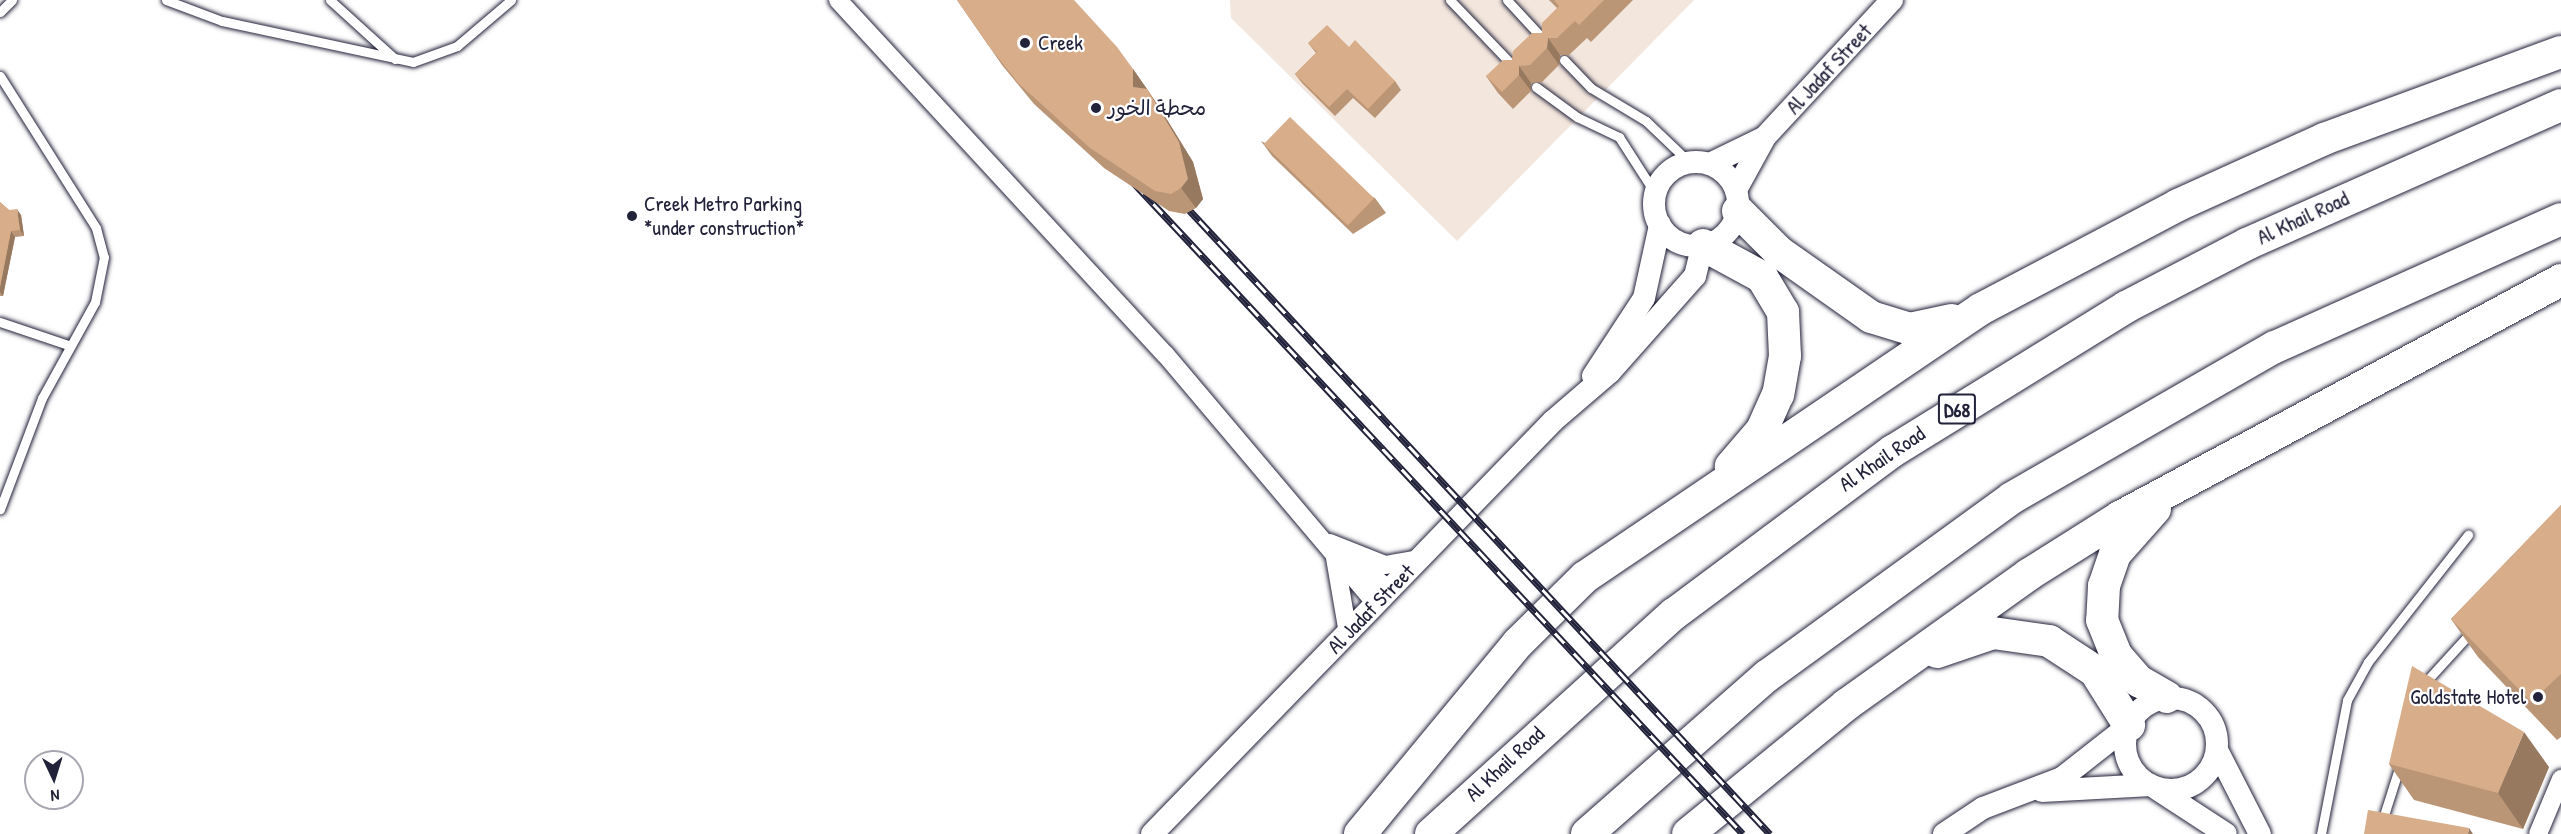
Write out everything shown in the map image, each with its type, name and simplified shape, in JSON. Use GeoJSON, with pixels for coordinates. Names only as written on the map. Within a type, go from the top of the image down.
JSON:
{"type":"FeatureCollection","features":[{"type":"Feature","properties":{"kind":"highway"},"geometry":{"type":"LineString","coordinates":[[1360,834],[1539,620],[1585,577],[1981,309],[2178,205],[2324,139],[2561,52]]}},
{"type":"Feature","properties":{"kind":"highway","name":"Al Khail Road"},"geometry":{"type":"LineString","coordinates":[[1431,834],[1674,614],[1893,451],[2116,313],[2247,244],[2561,105]]}},
{"type":"Feature","properties":{"kind":"highway"},"geometry":{"type":"LineString","coordinates":[[1737,200],[1779,252],[1883,323],[1923,329],[1981,309]]}},
{"type":"Feature","properties":{"kind":"highway"},"geometry":{"type":"LineString","coordinates":[[1587,834],[1767,676],[2012,498],[2275,347],[2561,219]]}},
{"type":"Feature","properties":{"kind":"highway"},"geometry":{"type":"LineString","coordinates":[[1640,540],[1751,446],[1771,413],[1783,375],[1785,335],[1775,293],[1753,270],[1703,245]]}},
{"type":"Feature","properties":{"kind":"highway"},"geometry":{"type":"LineString","coordinates":[[1688,834],[1846,705],[2028,575],[2204,472],[2561,280]]}},
{"type":"Feature","properties":{"kind":"highway"},"geometry":{"type":"LineString","coordinates":[[2167,698],[2139,681],[2116,655],[2102,620],[2104,586],[2115,554],[2134,528],[2204,472]]}},
{"type":"Feature","properties":{"kind":"highway"},"geometry":{"type":"LineString","coordinates":[[1846,705],[1966,639],[2021,634],[2074,653],[2095,671],[2128,725]]}},
{"type":"Feature","properties":{"kind":"street"},"geometry":{"type":"LineString","coordinates":[[838,0],[1165,354],[1329,542],[1383,597]]}},
{"type":"Feature","properties":{"kind":"street","name":"Al Jadaf Street"},"geometry":{"type":"LineString","coordinates":[[1765,137],[1892,0]]}},
{"type":"Feature","properties":{"kind":"street"},"geometry":{"type":"LineString","coordinates":[[1655,193],[1668,173],[1765,137]]}},
{"type":"Feature","properties":{"kind":"street"},"geometry":{"type":"LineString","coordinates":[[1659,225],[1683,244],[1703,245],[1730,230],[1737,200],[1765,137]]}},
{"type":"Feature","properties":{"kind":"street"},"geometry":{"type":"LineString","coordinates":[[1700,163],[1726,174],[1737,200]]}},
{"type":"Feature","properties":{"kind":"street","name":"Al Jadaf Street"},"geometry":{"type":"LineString","coordinates":[[1152,834],[1590,384],[1647,292],[1659,225],[1655,193]]}},
{"type":"Feature","properties":{"kind":"street","name":"Al Jadaf Street"},"geometry":{"type":"LineString","coordinates":[[1590,384],[1610,372],[1695,276],[1703,245]]}},
{"type":"Feature","properties":{"kind":"street"},"geometry":{"type":"LineString","coordinates":[[1329,542],[1385,565],[1420,559]]}},
{"type":"Feature","properties":{"kind":"street"},"geometry":{"type":"LineString","coordinates":[[1329,542],[1343,584],[1348,633]]}},
{"type":"Feature","properties":{"kind":"street"},"geometry":{"type":"LineString","coordinates":[[1944,834],[1983,808],[2037,790],[2086,762],[2128,725],[2145,706],[2167,698],[2184,699],[2210,718],[2217,750],[2260,834]]}},
{"type":"Feature","properties":{"kind":"street"},"geometry":{"type":"LineString","coordinates":[[2128,725],[2130,766],[2154,787],[2226,834]]}},
{"type":"Feature","properties":{"kind":"street"},"geometry":{"type":"LineString","coordinates":[[2037,790],[2189,786],[2203,778],[2217,750]]}},
{"type":"Feature","properties":{"kind":"street"},"geometry":{"type":"LineString","coordinates":[[2538,834],[2561,779]]}},
{"type":"Feature","properties":{"kind":"lane"},"geometry":{"type":"LineString","coordinates":[[0,12],[12,0]]}},
{"type":"Feature","properties":{"kind":"lane"},"geometry":{"type":"LineString","coordinates":[[166,0],[222,21],[397,61],[444,55],[511,0]]}},
{"type":"Feature","properties":{"kind":"lane"},"geometry":{"type":"LineString","coordinates":[[330,0],[397,61]]}},
{"type":"Feature","properties":{"kind":"lane"},"geometry":{"type":"LineString","coordinates":[[1450,0],[1520,72]]}},
{"type":"Feature","properties":{"kind":"lane"},"geometry":{"type":"LineString","coordinates":[[1507,0],[1549,45]]}},
{"type":"Feature","properties":{"kind":"lane"},"geometry":{"type":"LineString","coordinates":[[1564,60],[1591,88],[1646,121],[1700,163]]}},
{"type":"Feature","properties":{"kind":"lane"},"geometry":{"type":"LineString","coordinates":[[0,76],[101,242],[101,288],[68,345],[16,455],[0,509]]}},
{"type":"Feature","properties":{"kind":"lane"},"geometry":{"type":"LineString","coordinates":[[1536,87],[1624,142],[1655,193]]}},
{"type":"Feature","properties":{"kind":"lane"},"geometry":{"type":"LineString","coordinates":[[0,322],[68,345]]}},
{"type":"Feature","properties":{"kind":"lane"},"geometry":{"type":"LineString","coordinates":[[2320,834],[2347,700],[2375,652],[2468,535]]}},
{"type":"Feature","properties":{"kind":"lane"},"geometry":{"type":"LineString","coordinates":[[2414,702],[2417,691],[2481,621]]}},
{"type":"Feature","properties":{"kind":"lane"},"geometry":{"type":"LineString","coordinates":[[2378,834],[2402,756]]}},
{"type":"Feature","properties":{"kind":"shaded area"},"geometry":{"type":"Polygon","coordinates":[[[1230,0],[1694,0],[1457,241],[1231,18],[1230,0]]]}},
{"type":"Feature","properties":{"kind":"building","name":"محطة الخور"},"geometry":{"type":"Polygon","coordinates":[[[957,0],[1074,0],[1117,47],[1133,69],[1133,87],[1147,89],[1179,142],[1188,179],[1181,188],[1171,194],[1155,191],[1090,148],[1019,84],[957,0]]]}},
{"type":"Feature","properties":{"kind":"building"},"geometry":{"type":"Polygon","coordinates":[[[1554,0],[1604,0],[1579,25],[1575,21],[1557,38],[1548,38],[1547,48],[1530,65],[1519,66],[1519,75],[1502,92],[1486,76],[1503,60],[1512,60],[1513,51],[1532,33],[1542,33],[1542,23],[1559,6],[1554,0]]]}},
{"type":"Feature","properties":{"kind":"building"},"geometry":{"type":"Polygon","coordinates":[[[1327,25],[1349,47],[1355,40],[1395,81],[1368,109],[1347,89],[1329,107],[1295,74],[1317,52],[1308,43],[1327,25]]]}},
{"type":"Feature","properties":{"kind":"building"},"geometry":{"type":"Polygon","coordinates":[[[1290,117],[1374,198],[1348,226],[1264,144],[1290,117]]]}},
{"type":"Feature","properties":{"kind":"building"},"geometry":{"type":"Polygon","coordinates":[[[0,202],[9,210],[17,209],[20,230],[11,231],[0,287],[0,202]]]}},
{"type":"Feature","properties":{"kind":"building"},"geometry":{"type":"Polygon","coordinates":[[[2561,505],[2561,674],[2531,702],[2451,619],[2561,505]]]}},
{"type":"Feature","properties":{"kind":"building"},"geometry":{"type":"Polygon","coordinates":[[[2412,666],[2524,732],[2498,793],[2389,764],[2412,666]]]}},
{"type":"Feature","properties":{"kind":"building"},"geometry":{"type":"Polygon","coordinates":[[[2368,810],[2469,828],[2468,834],[2364,834],[2368,810]]]}},
{"type":"Feature","properties":{"kind":"railway"},"geometry":{"type":"LineString","coordinates":[[1134,183],[1743,834]]}},
{"type":"Feature","properties":{"kind":"railway"},"geometry":{"type":"LineString","coordinates":[[1180,200],[1770,834]]}},
{"type":"Feature","properties":{"kind":"place","name":"Creek"},"geometry":{"type":"Point","coordinates":[1025,43]}},
{"type":"Feature","properties":{"kind":"place","name":"محطة الخور"},"geometry":{"type":"Point","coordinates":[1096,108]}},
{"type":"Feature","properties":{"kind":"place","name":"Creek Metro Parking *under construction*"},"geometry":{"type":"Point","coordinates":[632,216]}},
{"type":"Feature","properties":{"kind":"place","name":"Goldstate Hotel"},"geometry":{"type":"Point","coordinates":[2538,697]}}]}
